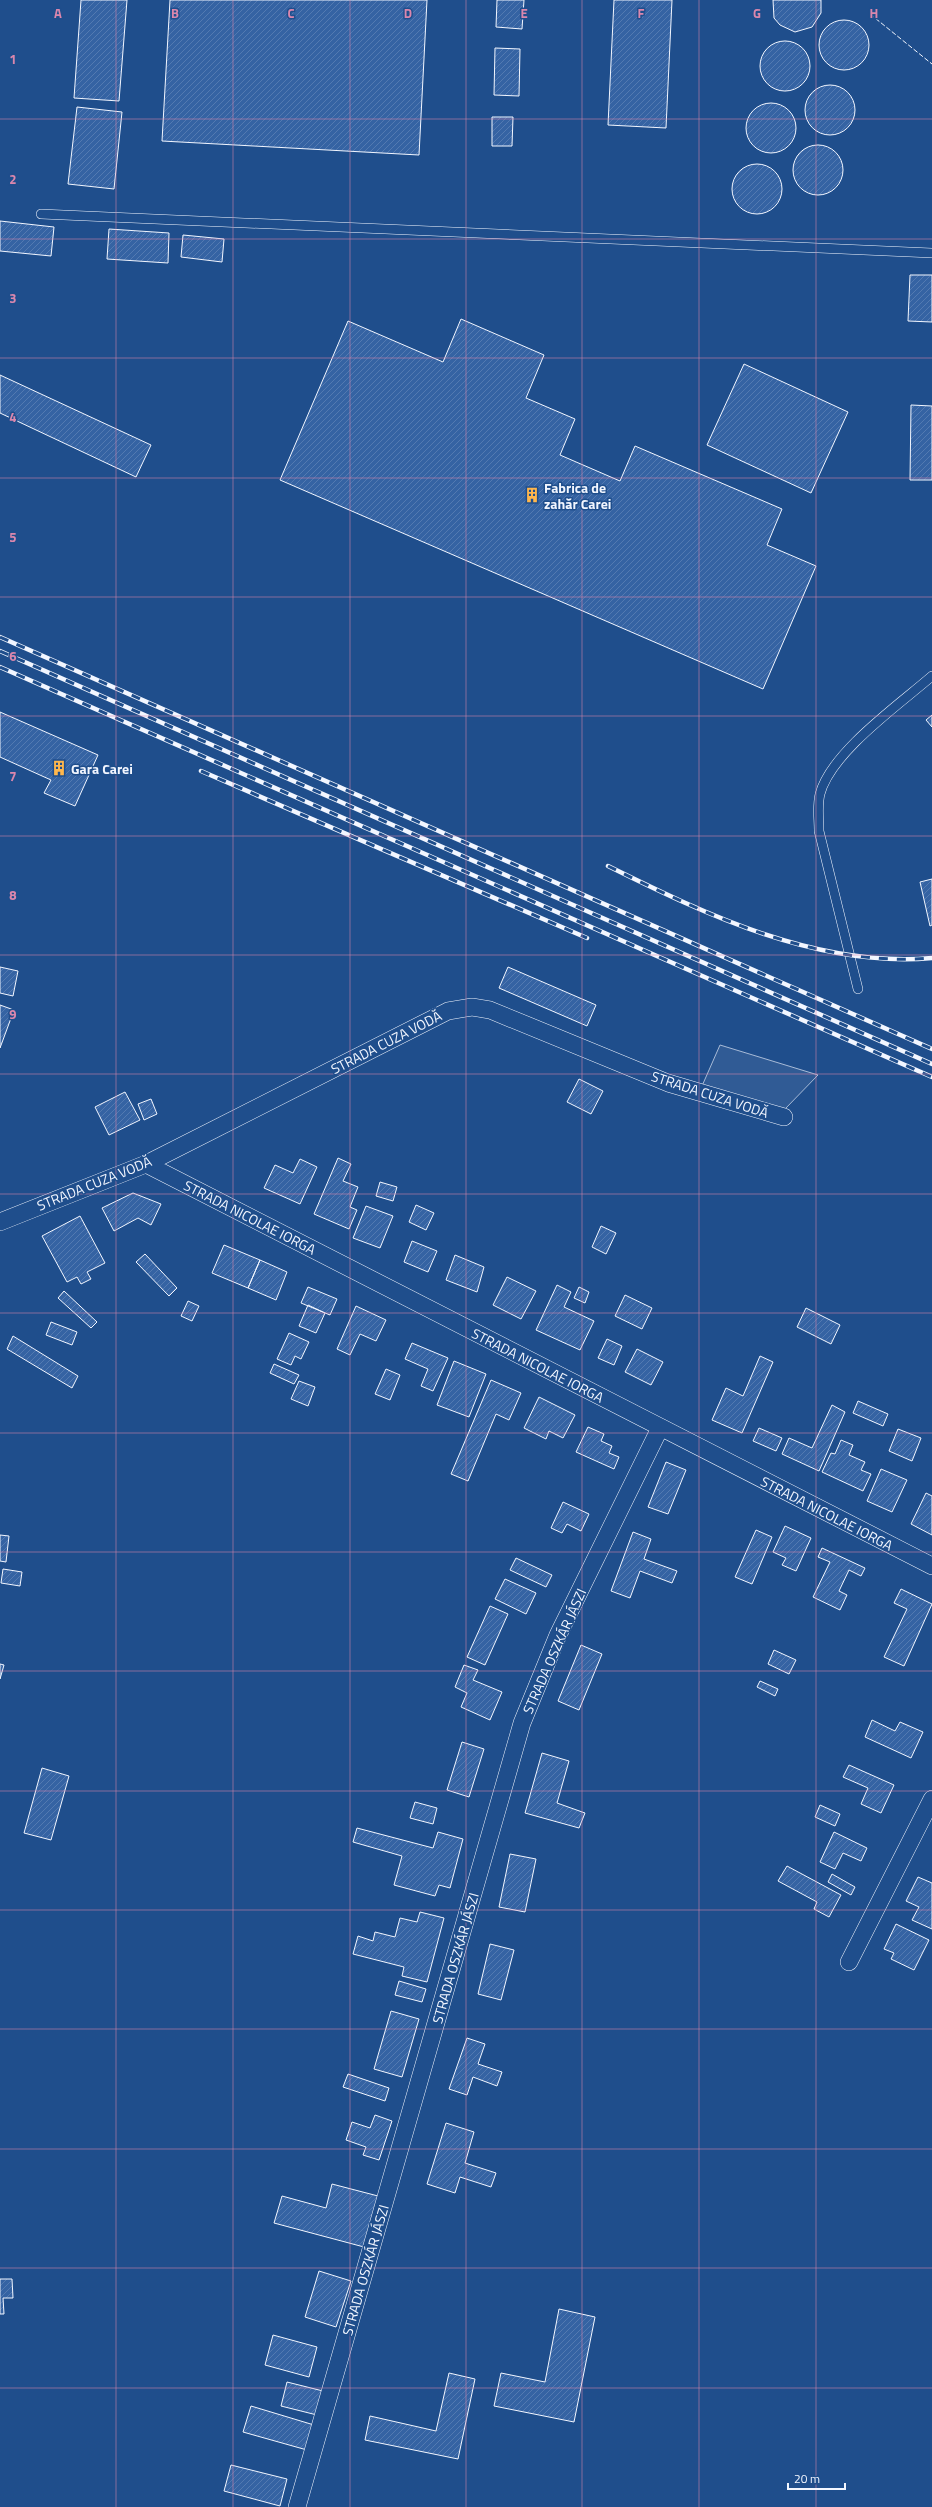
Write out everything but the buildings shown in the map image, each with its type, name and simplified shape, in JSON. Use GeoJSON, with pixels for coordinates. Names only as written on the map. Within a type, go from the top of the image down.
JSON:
{"type":"FeatureCollection","features":[{"type":"Feature","properties":{"kind":"street","name":"STRADA CUZA VODĂ"},"geometry":{"type":"LineString","coordinates":[[0,1222],[146,1164],[448,1011],[472,1007],[490,1010],[668,1083],[784,1117]]}},
{"type":"Feature","properties":{"kind":"street","name":"STRADA NICOLAE IORGA"},"geometry":{"type":"LineString","coordinates":[[146,1164],[932,1566]]}},
{"type":"Feature","properties":{"kind":"street","name":"STRADA OSZKÁR JÁSZI"},"geometry":{"type":"LineString","coordinates":[[297,2507],[522,1723],[558,1635],[660,1428]]}},
{"type":"Feature","properties":{"kind":"street"},"geometry":{"type":"LineString","coordinates":[[849,1962],[932,1799]]}},
{"type":"Feature","properties":{"kind":"lane"},"geometry":{"type":"LineString","coordinates":[[41,214],[932,253]]}},
{"type":"Feature","properties":{"kind":"lane"},"geometry":{"type":"LineString","coordinates":[[858,989],[819,830],[818,806],[821,792],[831,772],[857,741],[932,676]]}},
{"type":"Feature","properties":{"kind":"shaded area"},"geometry":{"type":"Polygon","coordinates":[[[720,1045],[818,1075],[785,1109],[702,1086],[720,1045]]]}},
{"type":"Feature","properties":{"kind":"railway"},"geometry":{"type":"LineString","coordinates":[[0,637],[932,1049]]}},
{"type":"Feature","properties":{"kind":"railway"},"geometry":{"type":"LineString","coordinates":[[0,651],[932,1064]]}},
{"type":"Feature","properties":{"kind":"railway"},"geometry":{"type":"LineString","coordinates":[[0,667],[932,1077]]}},
{"type":"Feature","properties":{"kind":"railway"},"geometry":{"type":"LineString","coordinates":[[201,771],[587,938]]}},
{"type":"Feature","properties":{"kind":"railway"},"geometry":{"type":"LineString","coordinates":[[608,866],[724,919],[764,934],[805,946],[847,955],[889,959],[932,958]]}},
{"type":"Feature","properties":{"kind":"fence"},"geometry":{"type":"LineString","coordinates":[[870,14],[932,64]]}},
{"type":"Feature","properties":{"kind":"place","name":"Fabrica de zahăr Carei"},"geometry":{"type":"Point","coordinates":[532,495]}},
{"type":"Feature","properties":{"kind":"place","name":"Gara Carei"},"geometry":{"type":"Point","coordinates":[59,768]}}]}
